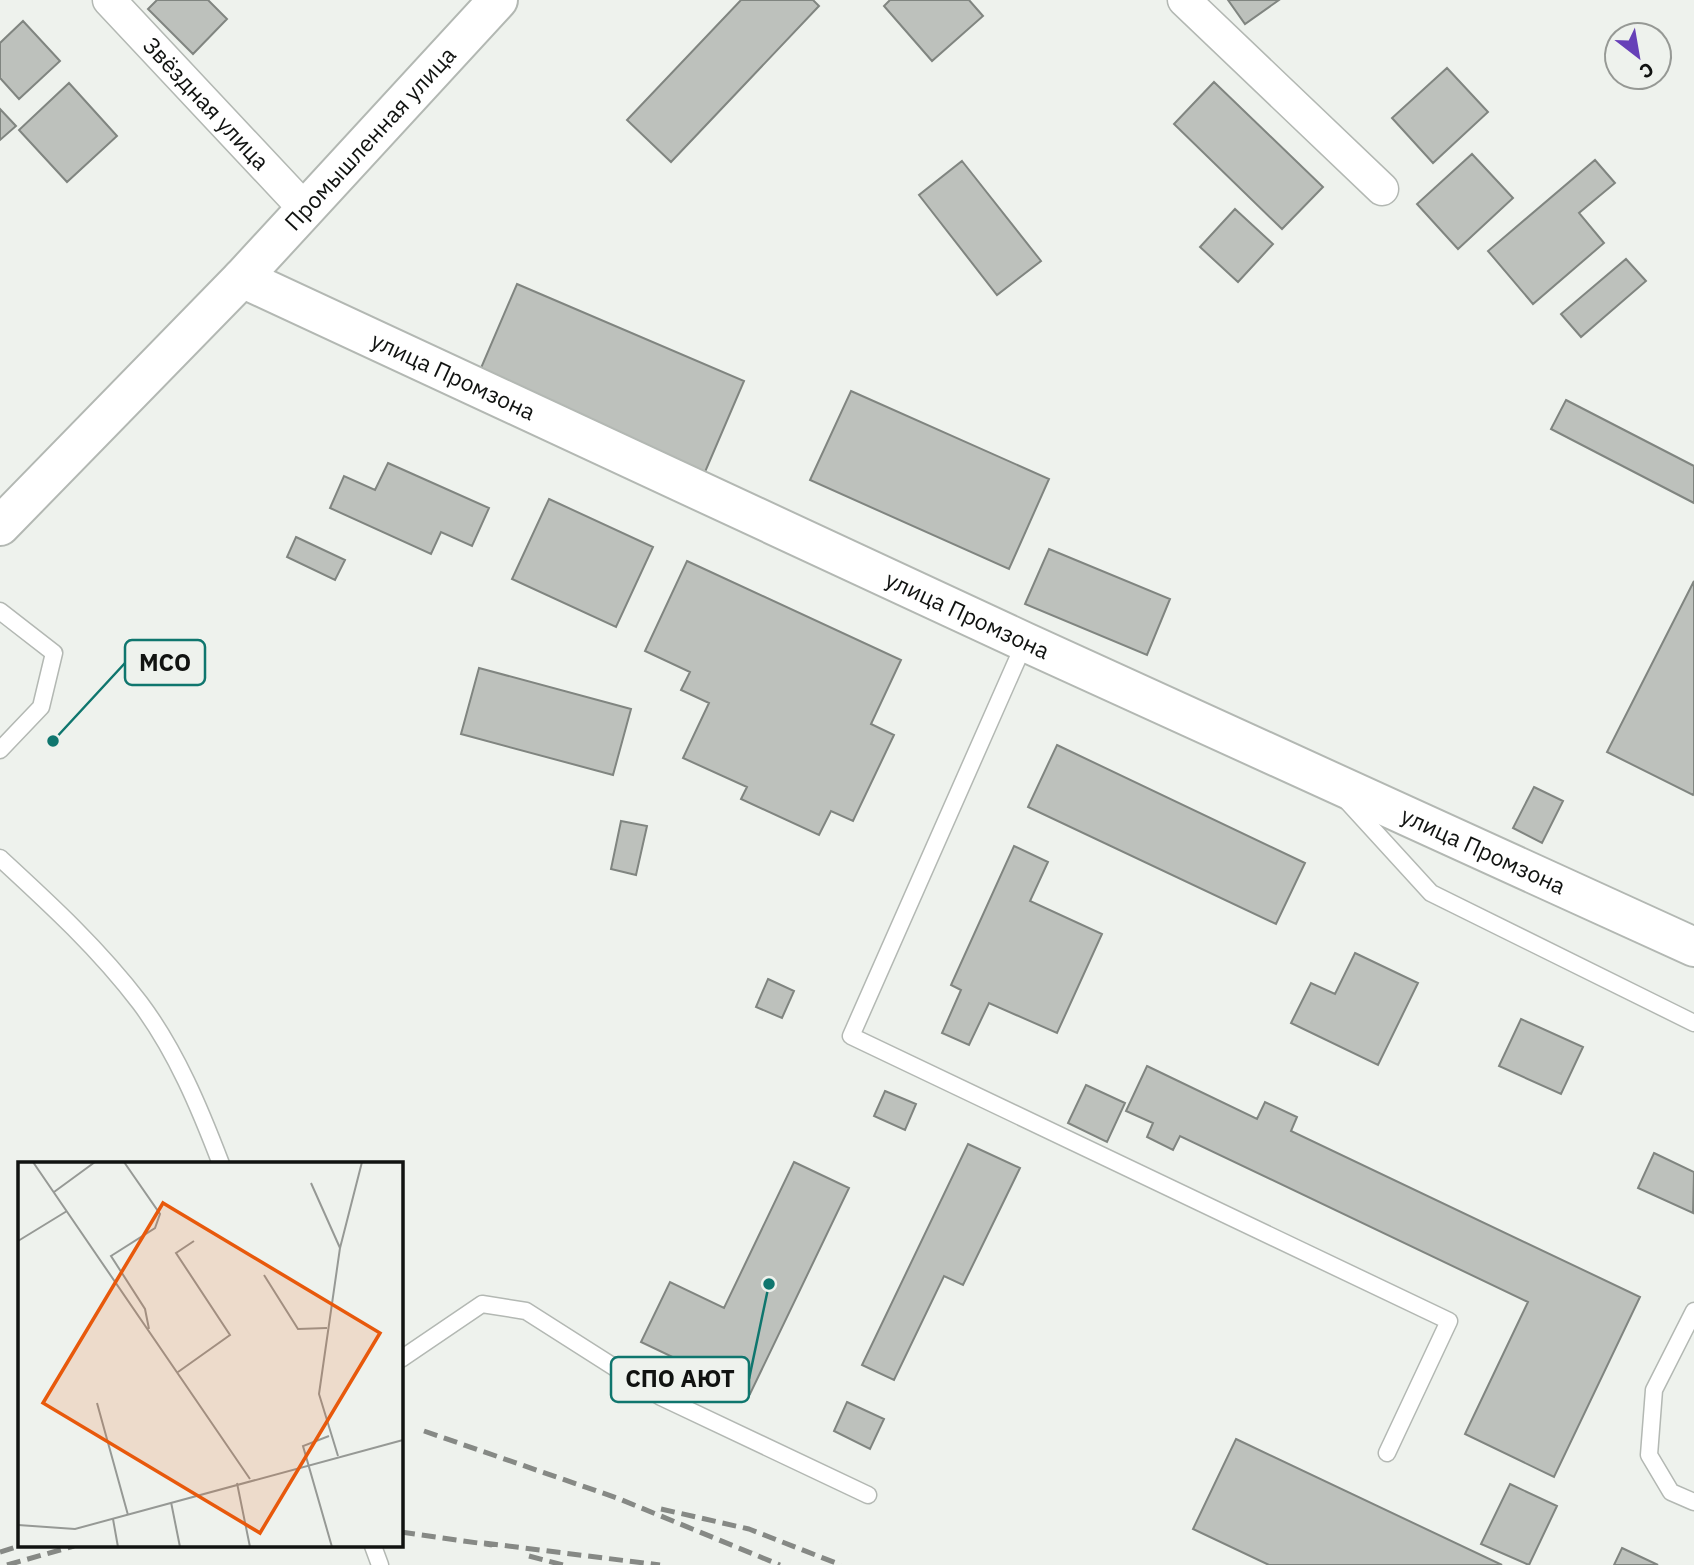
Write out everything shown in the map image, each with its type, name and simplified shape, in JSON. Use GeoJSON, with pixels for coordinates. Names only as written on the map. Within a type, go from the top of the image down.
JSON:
{"type":"FeatureCollection","features":[{"type":"Feature","properties":{"kind":"main road","name":"Промышленная улица"},"geometry":{"type":"LineString","coordinates":[[0,526],[242,278],[498,0]]}},
{"type":"Feature","properties":{"kind":"main road","name":"улица Промзона"},"geometry":{"type":"LineString","coordinates":[[242,278],[1025,642],[1694,947]]}},
{"type":"Feature","properties":{"kind":"street","name":"Звёздная улица"},"geometry":{"type":"LineString","coordinates":[[108,0],[304,208]]}},
{"type":"Feature","properties":{"kind":"street"},"geometry":{"type":"LineString","coordinates":[[1184,0],[1382,189]]}},
{"type":"Feature","properties":{"kind":"lane"},"geometry":{"type":"LineString","coordinates":[[0,611],[54,653],[41,707],[0,750]]}},
{"type":"Feature","properties":{"kind":"lane"},"geometry":{"type":"LineString","coordinates":[[1025,642],[851,1036],[1449,1321],[1387,1452]]}},
{"type":"Feature","properties":{"kind":"lane"},"geometry":{"type":"LineString","coordinates":[[1328,780],[1431,893],[1694,1023]]}},
{"type":"Feature","properties":{"kind":"lane"},"geometry":{"type":"LineString","coordinates":[[0,858],[80,932],[142,1005],[195,1097],[220,1162]]}},
{"type":"Feature","properties":{"kind":"lane"},"geometry":{"type":"LineString","coordinates":[[402,1358],[482,1304],[526,1311],[661,1397],[868,1495]]}},
{"type":"Feature","properties":{"kind":"lane"},"geometry":{"type":"LineString","coordinates":[[1694,1311],[1654,1390],[1649,1455],[1671,1492],[1694,1502]]}},
{"type":"Feature","properties":{"kind":"lane"},"geometry":{"type":"LineString","coordinates":[[374,1548],[380,1565]]}},
{"type":"Feature","properties":{"kind":"building"},"geometry":{"type":"Polygon","coordinates":[[[157,0],[208,0],[227,19],[193,54],[148,9],[157,0]]]}},
{"type":"Feature","properties":{"kind":"building"},"geometry":{"type":"Polygon","coordinates":[[[741,0],[813,0],[819,6],[671,162],[627,120],[741,0]]]}},
{"type":"Feature","properties":{"kind":"building"},"geometry":{"type":"Polygon","coordinates":[[[890,0],[969,0],[983,16],[932,61],[884,6],[890,0]]]}},
{"type":"Feature","properties":{"kind":"building"},"geometry":{"type":"Polygon","coordinates":[[[1228,0],[1279,0],[1245,24],[1228,0]]]}},
{"type":"Feature","properties":{"kind":"building"},"geometry":{"type":"Polygon","coordinates":[[[23,21],[60,61],[19,99],[0,78],[0,43],[23,21]]]}},
{"type":"Feature","properties":{"kind":"building"},"geometry":{"type":"Polygon","coordinates":[[[1447,68],[1488,112],[1433,163],[1392,118],[1447,68]]]}},
{"type":"Feature","properties":{"kind":"building"},"geometry":{"type":"Polygon","coordinates":[[[1214,82],[1323,187],[1282,229],[1174,124],[1214,82]]]}},
{"type":"Feature","properties":{"kind":"building"},"geometry":{"type":"Polygon","coordinates":[[[69,83],[117,136],[67,182],[19,130],[69,83]]]}},
{"type":"Feature","properties":{"kind":"building"},"geometry":{"type":"Polygon","coordinates":[[[0,109],[16,126],[0,140],[0,109]]]}},
{"type":"Feature","properties":{"kind":"building"},"geometry":{"type":"Polygon","coordinates":[[[1472,154],[1513,198],[1458,249],[1417,204],[1472,154]]]}},
{"type":"Feature","properties":{"kind":"building"},"geometry":{"type":"Polygon","coordinates":[[[1595,160],[1615,183],[1579,213],[1604,243],[1533,304],[1488,251],[1595,160]]]}},
{"type":"Feature","properties":{"kind":"building"},"geometry":{"type":"Polygon","coordinates":[[[962,161],[1041,261],[997,295],[919,195],[962,161]]]}},
{"type":"Feature","properties":{"kind":"building"},"geometry":{"type":"Polygon","coordinates":[[[1235,209],[1273,244],[1238,282],[1200,247],[1235,209]]]}},
{"type":"Feature","properties":{"kind":"building"},"geometry":{"type":"Polygon","coordinates":[[[1626,259],[1646,281],[1581,337],[1561,314],[1626,259]]]}},
{"type":"Feature","properties":{"kind":"building"},"geometry":{"type":"Polygon","coordinates":[[[517,284],[744,381],[705,472],[478,375],[517,284]]]}},
{"type":"Feature","properties":{"kind":"building"},"geometry":{"type":"Polygon","coordinates":[[[851,391],[1049,479],[1009,569],[810,480],[851,391]]]}},
{"type":"Feature","properties":{"kind":"building"},"geometry":{"type":"Polygon","coordinates":[[[1566,400],[1694,466],[1694,503],[1551,429],[1566,400]]]}},
{"type":"Feature","properties":{"kind":"building"},"geometry":{"type":"Polygon","coordinates":[[[388,463],[489,508],[472,546],[441,532],[431,554],[330,508],[344,476],[375,490],[388,463]]]}},
{"type":"Feature","properties":{"kind":"building"},"geometry":{"type":"Polygon","coordinates":[[[549,499],[653,547],[616,627],[512,579],[549,499]]]}},
{"type":"Feature","properties":{"kind":"building"},"geometry":{"type":"Polygon","coordinates":[[[296,537],[345,560],[335,580],[287,557],[296,537]]]}},
{"type":"Feature","properties":{"kind":"building"},"geometry":{"type":"Polygon","coordinates":[[[1049,549],[1170,599],[1147,655],[1025,604],[1049,549]]]}},
{"type":"Feature","properties":{"kind":"building"},"geometry":{"type":"Polygon","coordinates":[[[687,561],[901,660],[871,724],[894,735],[853,821],[831,811],[819,835],[741,799],[747,787],[683,758],[709,703],[681,690],[690,672],[645,651],[687,561]]]}},
{"type":"Feature","properties":{"kind":"building"},"geometry":{"type":"Polygon","coordinates":[[[1694,581],[1694,793],[1693,795],[1607,752],[1694,581]]]}},
{"type":"Feature","properties":{"kind":"building"},"geometry":{"type":"Polygon","coordinates":[[[479,668],[631,709],[613,775],[461,734],[479,668]]]}},
{"type":"Feature","properties":{"kind":"building"},"geometry":{"type":"Polygon","coordinates":[[[1057,745],[1305,863],[1276,924],[1028,807],[1057,745]]]}},
{"type":"Feature","properties":{"kind":"building"},"geometry":{"type":"Polygon","coordinates":[[[1534,787],[1563,801],[1542,843],[1513,828],[1534,787]]]}},
{"type":"Feature","properties":{"kind":"building"},"geometry":{"type":"Polygon","coordinates":[[[621,821],[647,826],[636,875],[611,869],[621,821]]]}},
{"type":"Feature","properties":{"kind":"building"},"geometry":{"type":"Polygon","coordinates":[[[1014,846],[1048,862],[1030,901],[1102,934],[1057,1033],[989,1003],[969,1045],[942,1033],[961,990],[951,985],[1014,846]]]}},
{"type":"Feature","properties":{"kind":"building"},"geometry":{"type":"Polygon","coordinates":[[[1355,953],[1418,983],[1378,1065],[1291,1023],[1311,983],[1335,994],[1355,953]]]}},
{"type":"Feature","properties":{"kind":"building"},"geometry":{"type":"Polygon","coordinates":[[[768,979],[794,991],[782,1018],[756,1007],[768,979]]]}},
{"type":"Feature","properties":{"kind":"building"},"geometry":{"type":"Polygon","coordinates":[[[1521,1019],[1583,1047],[1561,1094],[1499,1066],[1521,1019]]]}},
{"type":"Feature","properties":{"kind":"building"},"geometry":{"type":"Polygon","coordinates":[[[1147,1066],[1257,1119],[1265,1102],[1297,1117],[1291,1131],[1640,1297],[1554,1477],[1465,1434],[1528,1302],[1180,1136],[1173,1150],[1147,1137],[1153,1123],[1126,1111],[1147,1066]]]}},
{"type":"Feature","properties":{"kind":"building"},"geometry":{"type":"Polygon","coordinates":[[[1086,1085],[1125,1103],[1107,1142],[1068,1123],[1086,1085]]]}},
{"type":"Feature","properties":{"kind":"building"},"geometry":{"type":"Polygon","coordinates":[[[885,1091],[916,1104],[905,1130],[874,1116],[885,1091]]]}},
{"type":"Feature","properties":{"kind":"building"},"geometry":{"type":"Polygon","coordinates":[[[968,1144],[1020,1168],[963,1285],[944,1276],[894,1380],[862,1365],[968,1144]]]}},
{"type":"Feature","properties":{"kind":"building"},"geometry":{"type":"Polygon","coordinates":[[[1654,1153],[1694,1172],[1693,1213],[1638,1188],[1654,1153]]]}},
{"type":"Feature","properties":{"kind":"building"},"geometry":{"type":"Polygon","coordinates":[[[794,1162],[849,1188],[750,1394],[641,1342],[670,1282],[724,1308],[794,1162]]]}},
{"type":"Feature","properties":{"kind":"building"},"geometry":{"type":"Polygon","coordinates":[[[847,1402],[884,1419],[870,1449],[834,1431],[847,1402]]]}},
{"type":"Feature","properties":{"kind":"building"},"geometry":{"type":"Polygon","coordinates":[[[1236,1439],[1502,1565],[1269,1565],[1193,1529],[1236,1439]]]}},
{"type":"Feature","properties":{"kind":"building"},"geometry":{"type":"Polygon","coordinates":[[[1510,1484],[1557,1506],[1529,1565],[1481,1544],[1510,1484]]]}},
{"type":"Feature","properties":{"kind":"building"},"geometry":{"type":"Polygon","coordinates":[[[1622,1548],[1658,1565],[1614,1565],[1622,1548]]]}},
{"type":"Feature","properties":{"kind":"railway"},"geometry":{"type":"LineString","coordinates":[[424,1431],[617,1498],[780,1565]]}},
{"type":"Feature","properties":{"kind":"railway"},"geometry":{"type":"LineString","coordinates":[[661,1509],[749,1529],[841,1565]]}},
{"type":"Feature","properties":{"kind":"railway"},"geometry":{"type":"LineString","coordinates":[[402,1532],[492,1545]]}},
{"type":"Feature","properties":{"kind":"railway"},"geometry":{"type":"LineString","coordinates":[[484,1543],[660,1565]]}},
{"type":"Feature","properties":{"kind":"railway"},"geometry":{"type":"LineString","coordinates":[[0,1552],[18,1546]]}},
{"type":"Feature","properties":{"kind":"railway"},"geometry":{"type":"LineString","coordinates":[[7,1565],[67,1548]]}},
{"type":"Feature","properties":{"kind":"railway"},"geometry":{"type":"LineString","coordinates":[[529,1556],[563,1565]]}},
{"type":"Feature","properties":{"kind":"place","name":"МСО"},"geometry":{"type":"Point","coordinates":[53,741]}},
{"type":"Feature","properties":{"kind":"place","name":"СПО АЮТ"},"geometry":{"type":"Point","coordinates":[769,1284]}}]}
